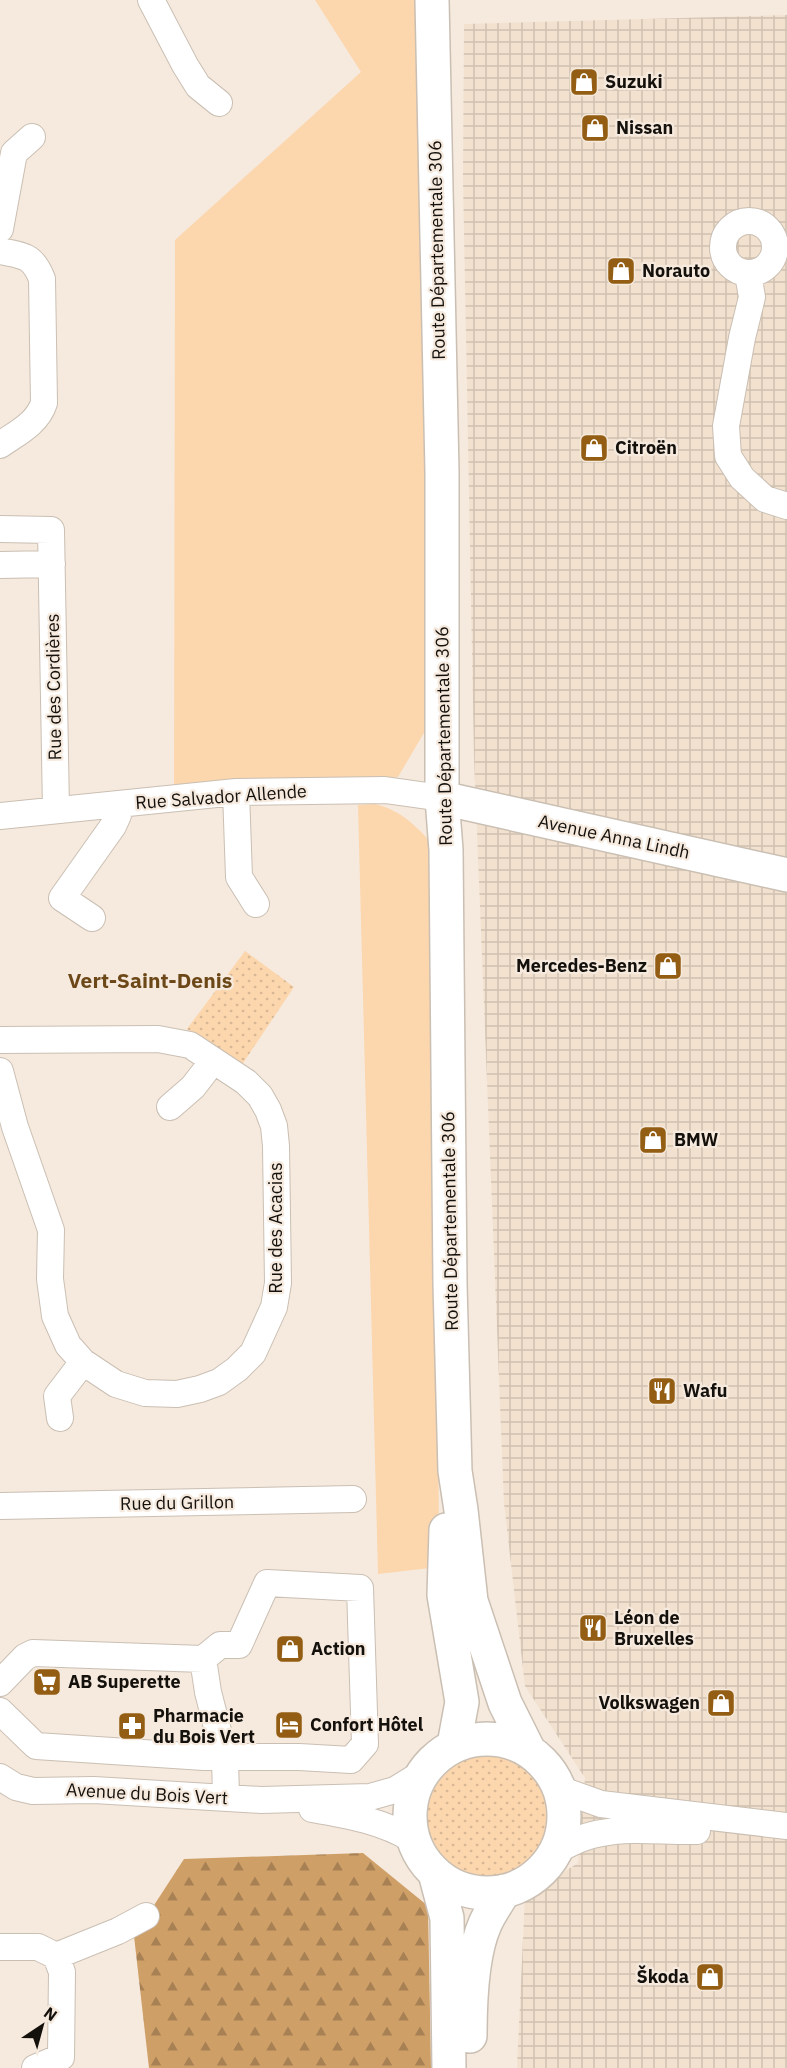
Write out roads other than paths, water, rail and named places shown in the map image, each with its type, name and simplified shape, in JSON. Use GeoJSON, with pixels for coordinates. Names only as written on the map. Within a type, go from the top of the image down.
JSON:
{"type":"FeatureCollection","features":[{"type":"Feature","properties":{"kind":"main road","name":"Route Départementale 306"},"geometry":{"type":"LineString","coordinates":[[432,0],[442,472],[442,798],[447,850],[450,1284],[455,1471],[471,1601],[505,1703],[528,1749]]}},
{"type":"Feature","properties":{"kind":"main road","name":"Avenue Anna Lindh"},"geometry":{"type":"LineString","coordinates":[[442,798],[787,874]]}},
{"type":"Feature","properties":{"kind":"main road","name":"Route Départementale 306"},"geometry":{"type":"LineString","coordinates":[[454,1745],[462,1702],[444,1595],[446,1527],[455,1471]]}},
{"type":"Feature","properties":{"kind":"main road"},"geometry":{"type":"LineString","coordinates":[[478,1738],[504,1740],[528,1749],[541,1760],[560,1789],[565,1813],[563,1834],[557,1850],[544,1870],[528,1882],[504,1891],[490,1893],[469,1891],[449,1883],[435,1873],[421,1856],[413,1840],[409,1812],[413,1792],[421,1774],[435,1757],[454,1745],[478,1738]]}},
{"type":"Feature","properties":{"kind":"main road"},"geometry":{"type":"LineString","coordinates":[[435,1873],[447,1918],[449,2068]]}},
{"type":"Feature","properties":{"kind":"main road"},"geometry":{"type":"LineString","coordinates":[[471,2068],[470,2012],[477,1952],[484,1924],[504,1891]]}},
{"type":"Feature","properties":{"kind":"street"},"geometry":{"type":"LineString","coordinates":[[153,1],[198,86],[219,103]]}},
{"type":"Feature","properties":{"kind":"street"},"geometry":{"type":"LineString","coordinates":[[0,229],[14,153],[32,136]]}},
{"type":"Feature","properties":{"kind":"street"},"geometry":{"type":"LineString","coordinates":[[0,251],[27,257],[36,265],[42,279],[44,404],[40,415],[31,424],[0,445]]}},
{"type":"Feature","properties":{"kind":"street"},"geometry":{"type":"LineString","coordinates":[[748,274],[752,297],[741,338],[726,426],[728,456],[742,478],[765,499],[787,506]]}},
{"type":"Feature","properties":{"kind":"street","name":"Rue des Cordières"},"geometry":{"type":"LineString","coordinates":[[0,529],[51,530],[56,810]]}},
{"type":"Feature","properties":{"kind":"street"},"geometry":{"type":"LineString","coordinates":[[0,565],[52,564]]}},
{"type":"Feature","properties":{"kind":"street","name":"Rue Salvador Allende"},"geometry":{"type":"LineString","coordinates":[[0,816],[236,792],[385,790],[442,798]]}},
{"type":"Feature","properties":{"kind":"street"},"geometry":{"type":"LineString","coordinates":[[236,792],[239,877],[256,904]]}},
{"type":"Feature","properties":{"kind":"street"},"geometry":{"type":"LineString","coordinates":[[92,918],[62,898],[113,826],[118,815],[118,804]]}},
{"type":"Feature","properties":{"kind":"street","name":"Rue des Acacias"},"geometry":{"type":"LineString","coordinates":[[0,1040],[158,1039],[190,1045],[246,1082],[260,1096],[274,1126],[276,1146],[278,1282],[274,1307],[253,1353],[237,1369],[219,1382],[200,1389],[177,1394],[145,1393],[116,1384],[83,1362],[68,1346],[55,1316],[50,1279],[51,1230],[8,1129],[0,1071]]}},
{"type":"Feature","properties":{"kind":"street"},"geometry":{"type":"LineString","coordinates":[[170,1107],[193,1087],[213,1061]]}},
{"type":"Feature","properties":{"kind":"street"},"geometry":{"type":"LineString","coordinates":[[60,1418],[57,1396],[83,1362]]}},
{"type":"Feature","properties":{"kind":"street","name":"Rue du Grillon"},"geometry":{"type":"LineString","coordinates":[[0,1506],[353,1499]]}},
{"type":"Feature","properties":{"kind":"street"},"geometry":{"type":"LineString","coordinates":[[0,1683],[33,1653],[204,1659],[220,1645],[239,1645],[267,1583],[360,1588],[365,1744],[351,1760],[299,1757],[225,1758],[36,1746],[0,1711]]}},
{"type":"Feature","properties":{"kind":"street"},"geometry":{"type":"LineString","coordinates":[[204,1659],[208,1692],[225,1758],[226,1797]]}},
{"type":"Feature","properties":{"kind":"street","name":"Avenue du Bois Vert"},"geometry":{"type":"LineString","coordinates":[[261,1800],[370,1797],[395,1790],[421,1774]]}},
{"type":"Feature","properties":{"kind":"street","name":"Avenue du Bois Vert"},"geometry":{"type":"LineString","coordinates":[[0,1777],[16,1787],[33,1791],[94,1790],[261,1800],[374,1822],[396,1830],[413,1840]]}},
{"type":"Feature","properties":{"kind":"street"},"geometry":{"type":"LineString","coordinates":[[560,1789],[602,1804],[775,1826]]}},
{"type":"Feature","properties":{"kind":"street","name":"Avenue du Bois Vert"},"geometry":{"type":"LineString","coordinates":[[0,1803],[33,1791]]}},
{"type":"Feature","properties":{"kind":"street"},"geometry":{"type":"LineString","coordinates":[[557,1850],[577,1839],[600,1833],[629,1830],[695,1831],[775,1826]]}},
{"type":"Feature","properties":{"kind":"street"},"geometry":{"type":"LineString","coordinates":[[56,1956],[118,1931],[146,1916]]}},
{"type":"Feature","properties":{"kind":"street"},"geometry":{"type":"LineString","coordinates":[[0,1947],[38,1947],[56,1956],[62,1972],[61,2056],[35,2068]]}},
{"type":"Feature","properties":{"kind":"place","name":"Suzuki"},"geometry":{"type":"Point","coordinates":[584,82]}},
{"type":"Feature","properties":{"kind":"place","name":"Nissan"},"geometry":{"type":"Point","coordinates":[595,128]}},
{"type":"Feature","properties":{"kind":"place","name":"Norauto"},"geometry":{"type":"Point","coordinates":[621,271]}},
{"type":"Feature","properties":{"kind":"place","name":"Citroën"},"geometry":{"type":"Point","coordinates":[594,448]}},
{"type":"Feature","properties":{"kind":"place","name":"Mercedes-Benz"},"geometry":{"type":"Point","coordinates":[668,966]}},
{"type":"Feature","properties":{"kind":"place","name":"BMW"},"geometry":{"type":"Point","coordinates":[653,1140]}},
{"type":"Feature","properties":{"kind":"place","name":"Wafu"},"geometry":{"type":"Point","coordinates":[662,1391]}},
{"type":"Feature","properties":{"kind":"place","name":"Léon de Bruxelles"},"geometry":{"type":"Point","coordinates":[593,1628]}},
{"type":"Feature","properties":{"kind":"place","name":"Action"},"geometry":{"type":"Point","coordinates":[290,1649]}},
{"type":"Feature","properties":{"kind":"place","name":"AB Superette"},"geometry":{"type":"Point","coordinates":[47,1682]}},
{"type":"Feature","properties":{"kind":"place","name":"Volkswagen"},"geometry":{"type":"Point","coordinates":[721,1703]}},
{"type":"Feature","properties":{"kind":"place","name":"Confort Hôtel"},"geometry":{"type":"Point","coordinates":[289,1725]}},
{"type":"Feature","properties":{"kind":"place","name":"Pharmacie du Bois Vert"},"geometry":{"type":"Point","coordinates":[132,1726]}},
{"type":"Feature","properties":{"kind":"place","name":"Škoda"},"geometry":{"type":"Point","coordinates":[710,1977]}},
{"type":"Feature","properties":{"kind":"district","name":"Vert-Saint-Denis"},"geometry":{"type":"Point","coordinates":[150,981]}}]}
